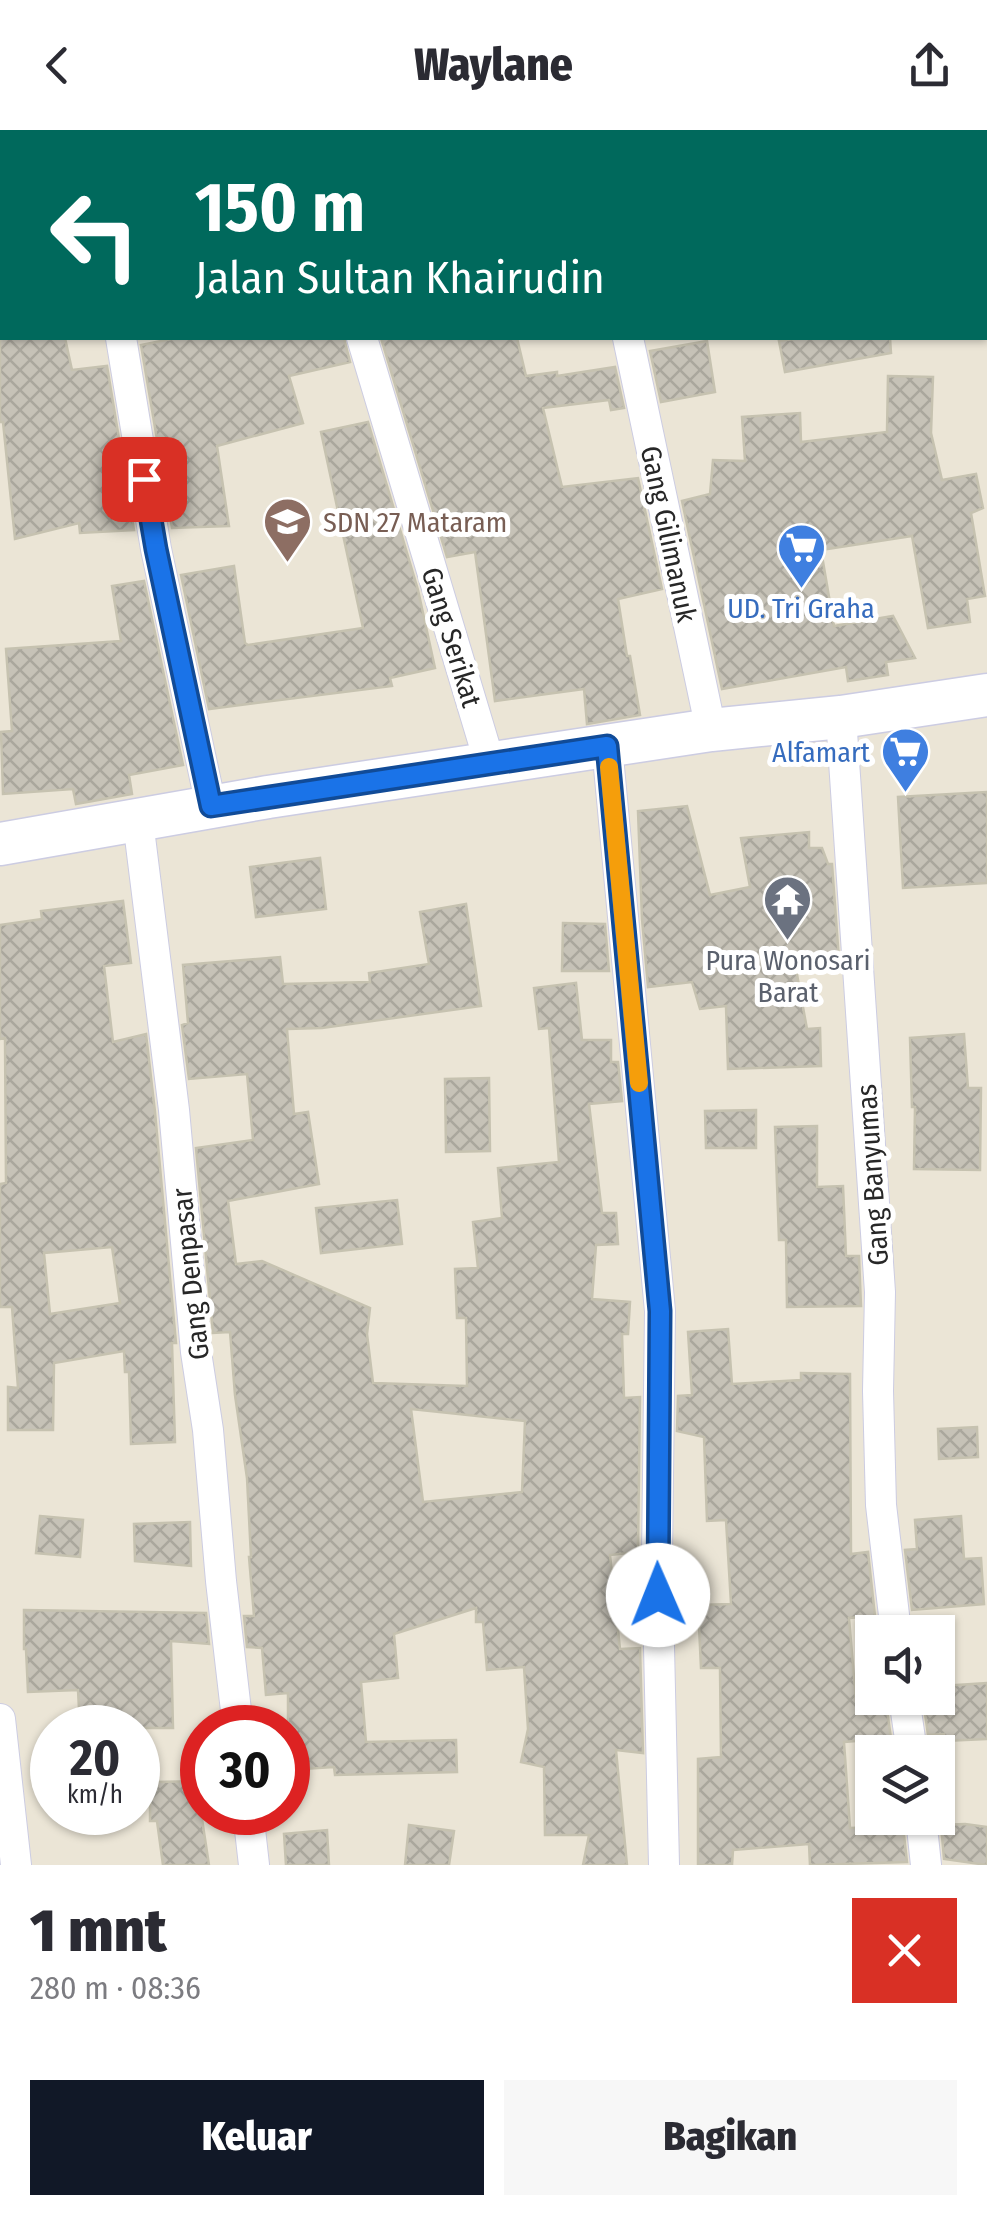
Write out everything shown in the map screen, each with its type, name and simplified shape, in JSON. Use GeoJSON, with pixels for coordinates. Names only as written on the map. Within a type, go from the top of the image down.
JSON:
{"type":"FeatureCollection","features":[{"type":"Feature","properties":{"kind":"main road"},"geometry":{"type":"LineString","coordinates":[[0,844],[211,806],[711,730],[841,717],[987,694]]}},
{"type":"Feature","properties":{"kind":"street"},"geometry":{"type":"LineString","coordinates":[[121,340],[156,549],[211,806]]}},
{"type":"Feature","properties":{"kind":"street","name":"Gang Serikat"},"geometry":{"type":"LineString","coordinates":[[363,340],[490,764]]}},
{"type":"Feature","properties":{"kind":"street","name":"Gang Gilimanuk"},"geometry":{"type":"LineString","coordinates":[[628,340],[711,730]]}},
{"type":"Feature","properties":{"kind":"street","name":"Gang Banyumas"},"geometry":{"type":"LineString","coordinates":[[841,717],[880,1292],[881,1505],[894,1615]]}},
{"type":"Feature","properties":{"kind":"street"},"geometry":{"type":"LineString","coordinates":[[607,746],[660,1311],[657,1559],[664,1865]]}},
{"type":"Feature","properties":{"kind":"street","name":"Gang Denpasar"},"geometry":{"type":"LineString","coordinates":[[138,821],[174,1110],[235,1705]]}},
{"type":"Feature","properties":{"kind":"street"},"geometry":{"type":"LineString","coordinates":[[0,1719],[16,1865]]}},
{"type":"Feature","properties":{"kind":"street"},"geometry":{"type":"LineString","coordinates":[[251,1835],[254,1865]]}},
{"type":"Feature","properties":{"kind":"street"},"geometry":{"type":"LineString","coordinates":[[923,1835],[926,1865]]}},
{"type":"Feature","properties":{"kind":"building"},"geometry":{"type":"Polygon","coordinates":[[[0,340],[65,340],[72,370],[107,366],[134,530],[80,533],[79,523],[15,539],[0,422],[0,340]]]}},
{"type":"Feature","properties":{"kind":"building"},"geometry":{"type":"Polygon","coordinates":[[[166,340],[344,340],[350,362],[289,376],[303,423],[217,446],[229,526],[172,528],[141,345],[166,340]]]}},
{"type":"Feature","properties":{"kind":"building"},"geometry":{"type":"Polygon","coordinates":[[[382,340],[517,340],[526,376],[557,372],[557,376],[615,367],[624,408],[611,410],[609,400],[543,408],[562,487],[638,478],[662,589],[618,599],[640,715],[587,724],[584,689],[495,701],[475,552],[447,557],[382,340]]]}},
{"type":"Feature","properties":{"kind":"building"},"geometry":{"type":"Polygon","coordinates":[[[890,340],[891,353],[785,372],[779,341],[890,340]]]}},
{"type":"Feature","properties":{"kind":"building"},"geometry":{"type":"Polygon","coordinates":[[[707,341],[715,392],[661,402],[650,351],[707,341]]]}},
{"type":"Feature","properties":{"kind":"building"},"geometry":{"type":"Polygon","coordinates":[[[888,376],[933,377],[931,433],[942,480],[976,474],[983,508],[971,513],[985,596],[967,599],[970,622],[928,628],[912,536],[821,550],[834,626],[893,616],[915,658],[886,662],[888,675],[848,681],[846,667],[722,689],[682,501],[710,494],[713,460],[745,461],[742,417],[800,413],[801,442],[887,432],[888,376]]]}},
{"type":"Feature","properties":{"kind":"building"},"geometry":{"type":"Polygon","coordinates":[[[368,422],[418,590],[435,668],[390,678],[392,686],[209,709],[181,575],[234,566],[248,645],[363,628],[321,432],[368,422]]]}},
{"type":"Feature","properties":{"kind":"building"},"geometry":{"type":"Polygon","coordinates":[[[144,581],[183,765],[129,775],[132,794],[76,804],[73,789],[3,794],[1,732],[12,731],[6,649],[121,641],[112,586],[144,581]]]}},
{"type":"Feature","properties":{"kind":"building"},"geometry":{"type":"Polygon","coordinates":[[[987,792],[987,883],[903,888],[898,797],[987,792]]]}},
{"type":"Feature","properties":{"kind":"building"},"geometry":{"type":"Polygon","coordinates":[[[687,806],[710,895],[750,887],[741,838],[809,832],[809,848],[822,848],[828,864],[832,864],[839,960],[794,958],[807,1029],[820,1028],[821,1066],[728,1069],[726,1006],[700,1009],[692,982],[648,987],[638,811],[687,806]]]}},
{"type":"Feature","properties":{"kind":"building"},"geometry":{"type":"Polygon","coordinates":[[[320,858],[326,909],[256,917],[250,867],[320,858]]]}},
{"type":"Feature","properties":{"kind":"building"},"geometry":{"type":"Polygon","coordinates":[[[123,901],[131,963],[104,966],[113,1042],[146,1034],[176,1343],[172,1343],[175,1442],[131,1444],[129,1372],[125,1372],[124,1351],[54,1363],[53,1430],[8,1430],[8,1387],[18,1388],[12,1307],[0,1307],[0,1184],[6,1183],[0,925],[42,919],[41,911],[123,901]],[[112,1247],[44,1253],[50,1314],[120,1303],[112,1247]]]}},
{"type":"Feature","properties":{"kind":"building"},"geometry":{"type":"Polygon","coordinates":[[[466,904],[481,1006],[322,1028],[287,1029],[294,1114],[308,1112],[319,1184],[228,1201],[236,1264],[262,1261],[370,1308],[367,1334],[373,1383],[467,1386],[466,1318],[457,1318],[455,1269],[478,1268],[473,1222],[502,1218],[498,1168],[559,1162],[549,1028],[539,1029],[534,988],[576,983],[582,1040],[611,1040],[611,1062],[618,1062],[622,1101],[589,1104],[602,1213],[616,1213],[618,1244],[596,1245],[592,1299],[630,1302],[628,1334],[622,1334],[624,1398],[640,1397],[638,1552],[610,1555],[620,1649],[640,1648],[643,1753],[616,1750],[627,1865],[583,1865],[589,1835],[545,1835],[544,1767],[521,1762],[528,1729],[524,1667],[487,1670],[483,1622],[476,1622],[476,1608],[394,1634],[398,1678],[361,1682],[366,1742],[456,1740],[457,1772],[335,1775],[334,1767],[310,1769],[310,1705],[288,1705],[288,1693],[266,1695],[262,1648],[247,1647],[244,1616],[254,1616],[247,1478],[230,1332],[213,1333],[196,1148],[253,1140],[247,1074],[189,1079],[182,1025],[188,1023],[183,965],[280,957],[283,984],[370,982],[369,973],[429,964],[420,912],[466,904]],[[411,1409],[423,1502],[522,1492],[525,1421],[411,1409]]]}},
{"type":"Feature","properties":{"kind":"building"},"geometry":{"type":"Polygon","coordinates":[[[563,923],[605,924],[609,971],[562,971],[563,923]]]}},
{"type":"Feature","properties":{"kind":"building"},"geometry":{"type":"Polygon","coordinates":[[[964,1034],[968,1088],[981,1088],[980,1170],[914,1169],[910,1038],[964,1034]]]}},
{"type":"Feature","properties":{"kind":"building"},"geometry":{"type":"Polygon","coordinates":[[[489,1078],[490,1151],[446,1152],[445,1079],[489,1078]]]}},
{"type":"Feature","properties":{"kind":"building"},"geometry":{"type":"Polygon","coordinates":[[[756,1110],[756,1148],[706,1148],[705,1111],[756,1110]]]}},
{"type":"Feature","properties":{"kind":"building"},"geometry":{"type":"Polygon","coordinates":[[[817,1126],[817,1187],[843,1186],[846,1256],[859,1256],[861,1306],[787,1307],[786,1240],[779,1240],[775,1127],[817,1126]]]}},
{"type":"Feature","properties":{"kind":"building"},"geometry":{"type":"Polygon","coordinates":[[[397,1200],[402,1244],[321,1253],[316,1208],[397,1200]]]}},
{"type":"Feature","properties":{"kind":"building"},"geometry":{"type":"Polygon","coordinates":[[[728,1329],[732,1384],[801,1380],[801,1373],[850,1374],[851,1554],[868,1552],[875,1615],[849,1618],[855,1715],[888,1715],[891,1735],[855,1735],[855,1741],[844,1742],[850,1828],[855,1828],[855,1835],[904,1835],[907,1862],[810,1865],[809,1844],[733,1850],[732,1865],[698,1865],[698,1759],[721,1757],[720,1668],[701,1668],[698,1605],[731,1604],[726,1520],[707,1521],[704,1437],[677,1431],[678,1396],[692,1395],[688,1332],[728,1329]]]}},
{"type":"Feature","properties":{"kind":"building"},"geometry":{"type":"Polygon","coordinates":[[[977,1427],[978,1457],[939,1459],[938,1429],[977,1427]]]}},
{"type":"Feature","properties":{"kind":"building"},"geometry":{"type":"Polygon","coordinates":[[[40,1516],[83,1520],[80,1557],[36,1553],[40,1516]]]}},
{"type":"Feature","properties":{"kind":"building"},"geometry":{"type":"Polygon","coordinates":[[[961,1516],[964,1559],[981,1558],[984,1604],[912,1610],[905,1550],[917,1549],[915,1520],[961,1516]]]}},
{"type":"Feature","properties":{"kind":"building"},"geometry":{"type":"Polygon","coordinates":[[[190,1522],[191,1566],[135,1561],[134,1524],[190,1522]]]}},
{"type":"Feature","properties":{"kind":"building"},"geometry":{"type":"Polygon","coordinates":[[[24,1610],[206,1613],[209,1644],[171,1641],[173,1728],[160,1728],[160,1705],[79,1705],[78,1690],[28,1692],[24,1610]]]}},
{"type":"Feature","properties":{"kind":"building"},"geometry":{"type":"Polygon","coordinates":[[[987,1683],[987,1739],[955,1741],[955,1735],[928,1735],[925,1715],[955,1715],[955,1685],[987,1683]]]}},
{"type":"Feature","properties":{"kind":"building"},"geometry":{"type":"Polygon","coordinates":[[[180,1781],[180,1835],[204,1835],[209,1865],[163,1865],[159,1835],[160,1782],[180,1781]]]}},
{"type":"Feature","properties":{"kind":"building"},"geometry":{"type":"Polygon","coordinates":[[[955,1824],[987,1827],[987,1865],[944,1859],[942,1835],[955,1835],[955,1824]]]}},
{"type":"Feature","properties":{"kind":"building"},"geometry":{"type":"Polygon","coordinates":[[[409,1825],[454,1831],[449,1865],[405,1865],[409,1825]]]}},
{"type":"Feature","properties":{"kind":"building"},"geometry":{"type":"Polygon","coordinates":[[[327,1830],[329,1865],[286,1865],[284,1835],[310,1835],[310,1832],[327,1830]]]}},
{"type":"Feature","properties":{"kind":"slow traffic"},"geometry":{"type":"LineString","coordinates":[[609,767],[639,1083]]}},
{"type":"Feature","properties":{"kind":"place","name":"SDN 27 Mataram"},"geometry":{"type":"Point","coordinates":[288,564]}},
{"type":"Feature","properties":{"kind":"place","name":"UD. Tri Graha"},"geometry":{"type":"Point","coordinates":[801,590]}},
{"type":"Feature","properties":{"kind":"place","name":"Alfamart"},"geometry":{"type":"Point","coordinates":[905,794]}},
{"type":"Feature","properties":{"kind":"place","name":"Pura Wonosari Barat"},"geometry":{"type":"Point","coordinates":[788,942]}},
{"type":"Feature","properties":{"kind":"route"},"geometry":{"type":"LineString","coordinates":[[144,479],[211,806],[607,746],[660,1311],[658,1595]]}}]}
